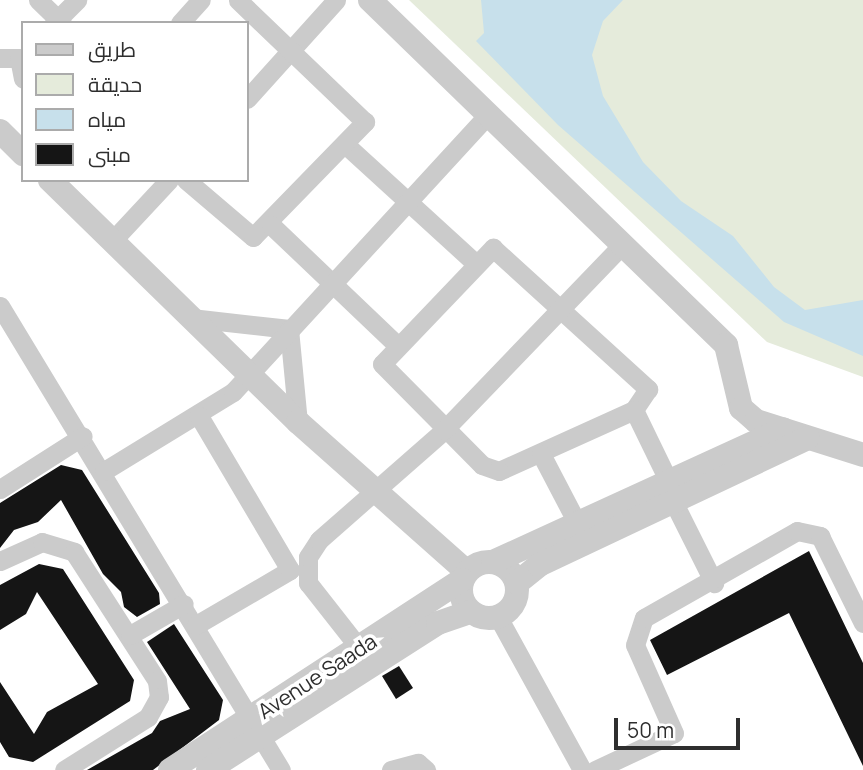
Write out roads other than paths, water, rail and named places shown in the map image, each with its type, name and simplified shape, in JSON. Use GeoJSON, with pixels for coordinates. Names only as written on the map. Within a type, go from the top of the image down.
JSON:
{"type":"FeatureCollection","features":[{"type":"Feature","properties":{"kind":"street"},"geometry":{"type":"LineString","coordinates":[[38,0],[58,21],[77,0]]}},
{"type":"Feature","properties":{"kind":"street"},"geometry":{"type":"LineString","coordinates":[[182,21],[201,0]]}},
{"type":"Feature","properties":{"kind":"street"},"geometry":{"type":"LineString","coordinates":[[188,182],[243,233],[253,237],[271,225],[347,146],[365,117],[237,0]]}},
{"type":"Feature","properties":{"kind":"street"},"geometry":{"type":"LineString","coordinates":[[248,98],[336,0]]}},
{"type":"Feature","properties":{"kind":"street"},"geometry":{"type":"LineString","coordinates":[[370,0],[485,118],[726,345],[741,408],[783,429],[863,455]]}},
{"type":"Feature","properties":{"kind":"street"},"geometry":{"type":"LineString","coordinates":[[0,76],[14,57]]}},
{"type":"Feature","properties":{"kind":"street"},"geometry":{"type":"LineString","coordinates":[[14,57],[21,74]]}},
{"type":"Feature","properties":{"kind":"street"},"geometry":{"type":"LineString","coordinates":[[104,471],[199,416],[249,373],[411,203],[485,118]]}},
{"type":"Feature","properties":{"kind":"street"},"geometry":{"type":"LineString","coordinates":[[0,131],[21,152]]}},
{"type":"Feature","properties":{"kind":"street"},"geometry":{"type":"LineString","coordinates":[[347,146],[474,261]]}},
{"type":"Feature","properties":{"kind":"street"},"geometry":{"type":"LineString","coordinates":[[52,182],[298,422],[464,576]]}},
{"type":"Feature","properties":{"kind":"street"},"geometry":{"type":"LineString","coordinates":[[113,240],[167,182]]}},
{"type":"Feature","properties":{"kind":"street"},"geometry":{"type":"LineString","coordinates":[[271,225],[334,281],[396,344]]}},
{"type":"Feature","properties":{"kind":"street"},"geometry":{"type":"LineString","coordinates":[[197,625],[298,570],[320,540],[370,489],[444,430],[622,245]]}},
{"type":"Feature","properties":{"kind":"street"},"geometry":{"type":"LineString","coordinates":[[493,248],[500,250],[563,307],[648,389],[634,410],[506,471],[490,469],[444,430],[386,372],[384,358],[474,261],[493,248]]}},
{"type":"Feature","properties":{"kind":"street"},"geometry":{"type":"LineString","coordinates":[[0,306],[83,436],[281,770]]}},
{"type":"Feature","properties":{"kind":"street"},"geometry":{"type":"LineString","coordinates":[[191,318],[289,329]]}},
{"type":"Feature","properties":{"kind":"street"},"geometry":{"type":"LineString","coordinates":[[289,329],[298,422]]}},
{"type":"Feature","properties":{"kind":"street"},"geometry":{"type":"LineString","coordinates":[[634,410],[714,583]]}},
{"type":"Feature","properties":{"kind":"street"},"geometry":{"type":"LineString","coordinates":[[199,416],[298,570],[360,649]]}},
{"type":"Feature","properties":{"kind":"street"},"geometry":{"type":"LineString","coordinates":[[464,576],[493,562],[579,533],[671,490],[783,429]]}},
{"type":"Feature","properties":{"kind":"street"},"geometry":{"type":"LineString","coordinates":[[0,489],[83,436]]}},
{"type":"Feature","properties":{"kind":"street"},"geometry":{"type":"LineString","coordinates":[[671,490],[808,438]]}},
{"type":"Feature","properties":{"kind":"street"},"geometry":{"type":"LineString","coordinates":[[541,454],[579,533]]}},
{"type":"Feature","properties":{"kind":"street"},"geometry":{"type":"LineString","coordinates":[[595,770],[673,736],[635,645],[636,634],[653,612],[714,583],[807,530],[820,537],[862,620]]}},
{"type":"Feature","properties":{"kind":"street"},"geometry":{"type":"LineString","coordinates":[[516,583],[579,533]]}},
{"type":"Feature","properties":{"kind":"street"},"geometry":{"type":"LineString","coordinates":[[0,561],[42,542],[74,552],[130,635],[157,681],[159,697],[148,717],[64,770]]}},
{"type":"Feature","properties":{"kind":"street"},"geometry":{"type":"LineString","coordinates":[[493,562],[509,570],[516,583],[513,604],[498,617]]}},
{"type":"Feature","properties":{"kind":"street"},"geometry":{"type":"LineString","coordinates":[[464,576],[461,597],[470,611],[498,617],[582,770]]}},
{"type":"Feature","properties":{"kind":"street","name":"Avenue Saada"},"geometry":{"type":"LineString","coordinates":[[208,770],[256,727],[464,576]]}},
{"type":"Feature","properties":{"kind":"street"},"geometry":{"type":"LineString","coordinates":[[130,635],[184,604]]}},
{"type":"Feature","properties":{"kind":"street","name":"Avenue Saada"},"geometry":{"type":"LineString","coordinates":[[170,770],[256,727],[438,623],[470,611]]}},
{"type":"Feature","properties":{"kind":"street"},"geometry":{"type":"LineString","coordinates":[[391,770],[418,763],[426,770]]}},
{"type":"Feature","properties":{"kind":"water"},"geometry":{"type":"Polygon","coordinates":[[[481,0],[623,0],[603,21],[592,55],[603,96],[643,162],[681,201],[733,236],[774,287],[805,310],[863,300],[863,356],[784,322],[558,125],[476,41],[484,33],[481,0]]]}}]}
